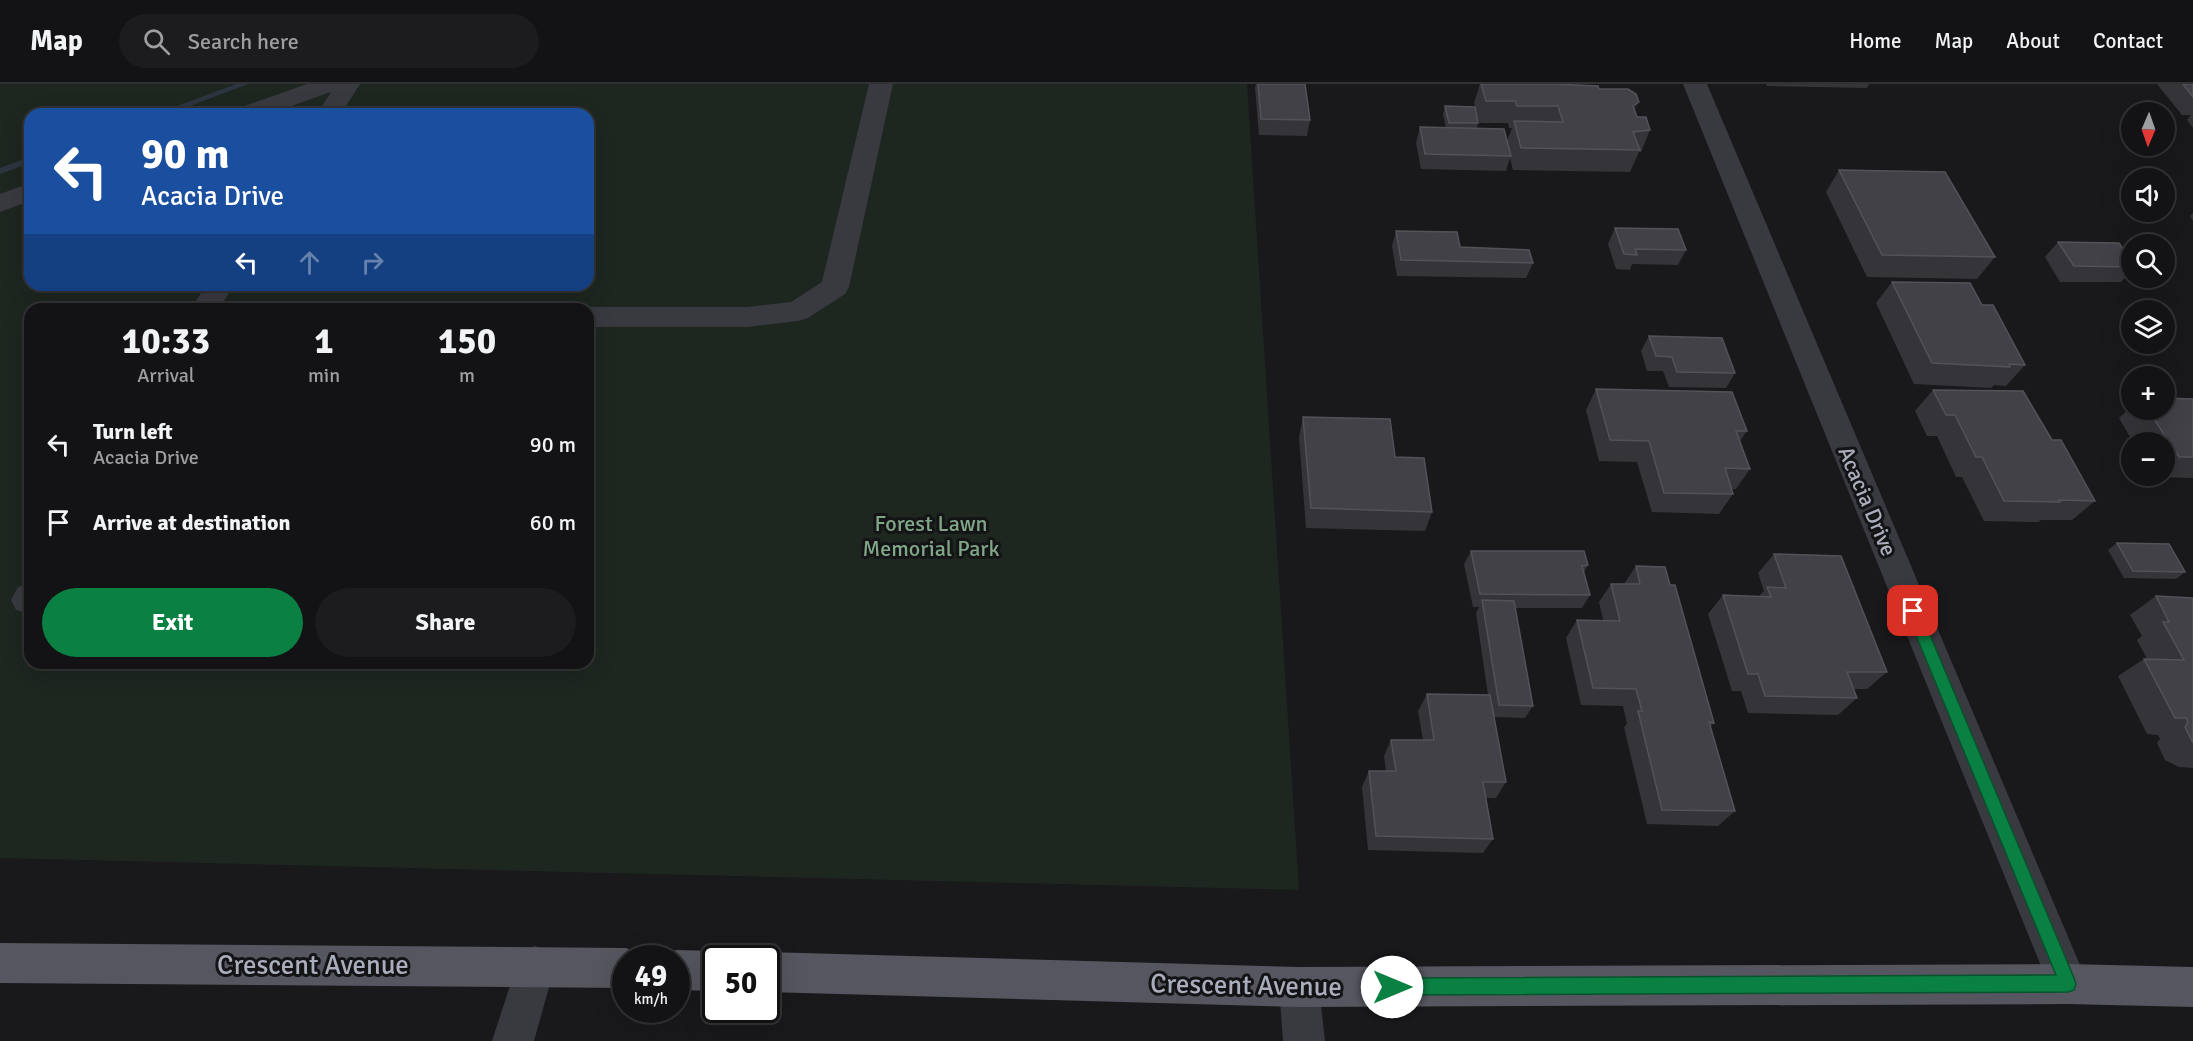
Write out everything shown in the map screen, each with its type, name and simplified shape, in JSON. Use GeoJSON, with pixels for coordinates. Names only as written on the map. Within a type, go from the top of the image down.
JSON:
{"type":"FeatureCollection","features":[{"type":"Feature","properties":{"kind":"main road","name":"Crescent Avenue"},"geometry":{"type":"LineString","coordinates":[[0,963],[535,966],[612,969]]}},
{"type":"Feature","properties":{"kind":"main road","name":"Crescent Avenue"},"geometry":{"type":"LineString","coordinates":[[780,972],[1299,987],[2068,984],[2193,987]]}},
{"type":"Feature","properties":{"kind":"street"},"geometry":{"type":"LineString","coordinates":[[262,108],[330,84]]}},
{"type":"Feature","properties":{"kind":"street"},"geometry":{"type":"LineString","coordinates":[[333,108],[348,84]]}},
{"type":"Feature","properties":{"kind":"street"},"geometry":{"type":"LineString","coordinates":[[594,317],[747,317],[798,311],[835,287],[881,84]]}},
{"type":"Feature","properties":{"kind":"street","name":"Acacia Drive"},"geometry":{"type":"LineString","coordinates":[[1695,84],[2068,984]]}},
{"type":"Feature","properties":{"kind":"street"},"geometry":{"type":"LineString","coordinates":[[0,203],[24,194]]}},
{"type":"Feature","properties":{"kind":"street"},"geometry":{"type":"LineString","coordinates":[[513,1041],[535,966]]}},
{"type":"Feature","properties":{"kind":"street"},"geometry":{"type":"LineString","coordinates":[[1299,987],[1304,1041]]}},
{"type":"Feature","properties":{"kind":"green space","name":"Forest Lawn Memorial Park"},"geometry":{"type":"Polygon","coordinates":[[[0,84],[1247,84],[1299,890],[0,858],[0,84]]]}},
{"type":"Feature","properties":{"kind":"building"},"geometry":{"type":"Polygon","coordinates":[[[1258,84],[1305,84],[1310,120],[1261,119],[1258,84]]]}},
{"type":"Feature","properties":{"kind":"building"},"geometry":{"type":"Polygon","coordinates":[[[1481,84],[1554,84],[1598,86],[1599,89],[1628,89],[1636,94],[1639,102],[1633,106],[1637,117],[1646,117],[1650,130],[1633,132],[1640,150],[1521,148],[1514,121],[1563,122],[1558,106],[1517,106],[1515,101],[1486,101],[1481,84]]]}},
{"type":"Feature","properties":{"kind":"building"},"geometry":{"type":"Polygon","coordinates":[[[2183,84],[2193,84],[2193,97],[2183,84]]]}},
{"type":"Feature","properties":{"kind":"building"},"geometry":{"type":"Polygon","coordinates":[[[1445,106],[1475,107],[1478,123],[1449,123],[1445,106]]]}},
{"type":"Feature","properties":{"kind":"building"},"geometry":{"type":"Polygon","coordinates":[[[1420,127],[1504,129],[1511,156],[1425,154],[1420,127]]]}},
{"type":"Feature","properties":{"kind":"building"},"geometry":{"type":"Polygon","coordinates":[[[1839,170],[1945,172],[1995,257],[1882,255],[1839,170]]]}},
{"type":"Feature","properties":{"kind":"building"},"geometry":{"type":"Polygon","coordinates":[[[1615,228],[1678,229],[1686,250],[1635,249],[1637,255],[1624,254],[1615,228]]]}},
{"type":"Feature","properties":{"kind":"building"},"geometry":{"type":"Polygon","coordinates":[[[1396,231],[1457,232],[1460,247],[1529,250],[1533,263],[1401,260],[1396,231]]]}},
{"type":"Feature","properties":{"kind":"building"},"geometry":{"type":"Polygon","coordinates":[[[2058,242],[2119,243],[2121,246],[2121,267],[2074,266],[2058,242]]]}},
{"type":"Feature","properties":{"kind":"building"},"geometry":{"type":"Polygon","coordinates":[[[1892,282],[1970,283],[1982,305],[1993,305],[2025,365],[2009,364],[2010,367],[1932,363],[1892,282]]]}},
{"type":"Feature","properties":{"kind":"building"},"geometry":{"type":"Polygon","coordinates":[[[1649,336],[1722,338],[1735,373],[1677,372],[1672,357],[1656,356],[1649,336]]]}},
{"type":"Feature","properties":{"kind":"building"},"geometry":{"type":"Polygon","coordinates":[[[1596,389],[1732,392],[1747,431],[1736,431],[1750,469],[1725,468],[1733,494],[1664,493],[1649,441],[1610,440],[1596,389]]]}},
{"type":"Feature","properties":{"kind":"building"},"geometry":{"type":"Polygon","coordinates":[[[1933,390],[2023,391],[2052,440],[2061,440],[2095,501],[2004,501],[1982,457],[1976,457],[1955,415],[1946,415],[1933,390]]]}},
{"type":"Feature","properties":{"kind":"building"},"geometry":{"type":"Polygon","coordinates":[[[2175,398],[2193,399],[2193,457],[2179,457],[2175,451],[2175,432],[2163,432],[2155,420],[2175,420],[2175,398]]]}},
{"type":"Feature","properties":{"kind":"building"},"geometry":{"type":"Polygon","coordinates":[[[1303,417],[1390,419],[1395,457],[1424,458],[1432,512],[1311,508],[1303,417]]]}},
{"type":"Feature","properties":{"kind":"building"},"geometry":{"type":"Polygon","coordinates":[[[2117,543],[2169,544],[2185,572],[2133,571],[2117,543]]]}},
{"type":"Feature","properties":{"kind":"building"},"geometry":{"type":"Polygon","coordinates":[[[1471,551],[1584,551],[1588,565],[1582,566],[1590,595],[1480,594],[1471,551]]]}},
{"type":"Feature","properties":{"kind":"building"},"geometry":{"type":"Polygon","coordinates":[[[1774,554],[1841,556],[1887,672],[1847,672],[1857,698],[1765,696],[1758,674],[1748,674],[1723,595],[1771,597],[1767,587],[1786,588],[1774,554]]]}},
{"type":"Feature","properties":{"kind":"building"},"geometry":{"type":"Polygon","coordinates":[[[1636,566],[1665,567],[1670,585],[1675,585],[1714,723],[1709,722],[1735,811],[1662,810],[1638,711],[1642,711],[1636,689],[1593,688],[1577,620],[1620,621],[1611,584],[1640,584],[1636,566]]]}},
{"type":"Feature","properties":{"kind":"building"},"geometry":{"type":"Polygon","coordinates":[[[2156,596],[2193,598],[2193,743],[2185,727],[2188,722],[2186,718],[2175,718],[2144,659],[2184,660],[2163,622],[2169,622],[2156,596]]]}},
{"type":"Feature","properties":{"kind":"building"},"geometry":{"type":"Polygon","coordinates":[[[1482,600],[1514,601],[1533,706],[1499,705],[1482,600]]]}},
{"type":"Feature","properties":{"kind":"building"},"geometry":{"type":"Polygon","coordinates":[[[1427,694],[1490,695],[1506,782],[1483,782],[1493,839],[1376,836],[1369,771],[1396,771],[1391,740],[1434,740],[1427,694]]]}},
{"type":"Feature","properties":{"kind":"waterway"},"geometry":{"type":"LineString","coordinates":[[177,108],[244,84]]}},
{"type":"Feature","properties":{"kind":"waterway"},"geometry":{"type":"LineString","coordinates":[[0,171],[24,162]]}},
{"type":"Feature","properties":{"kind":"route"},"geometry":{"type":"LineString","coordinates":[[1392,987],[2068,984],[1913,611]]}}]}
